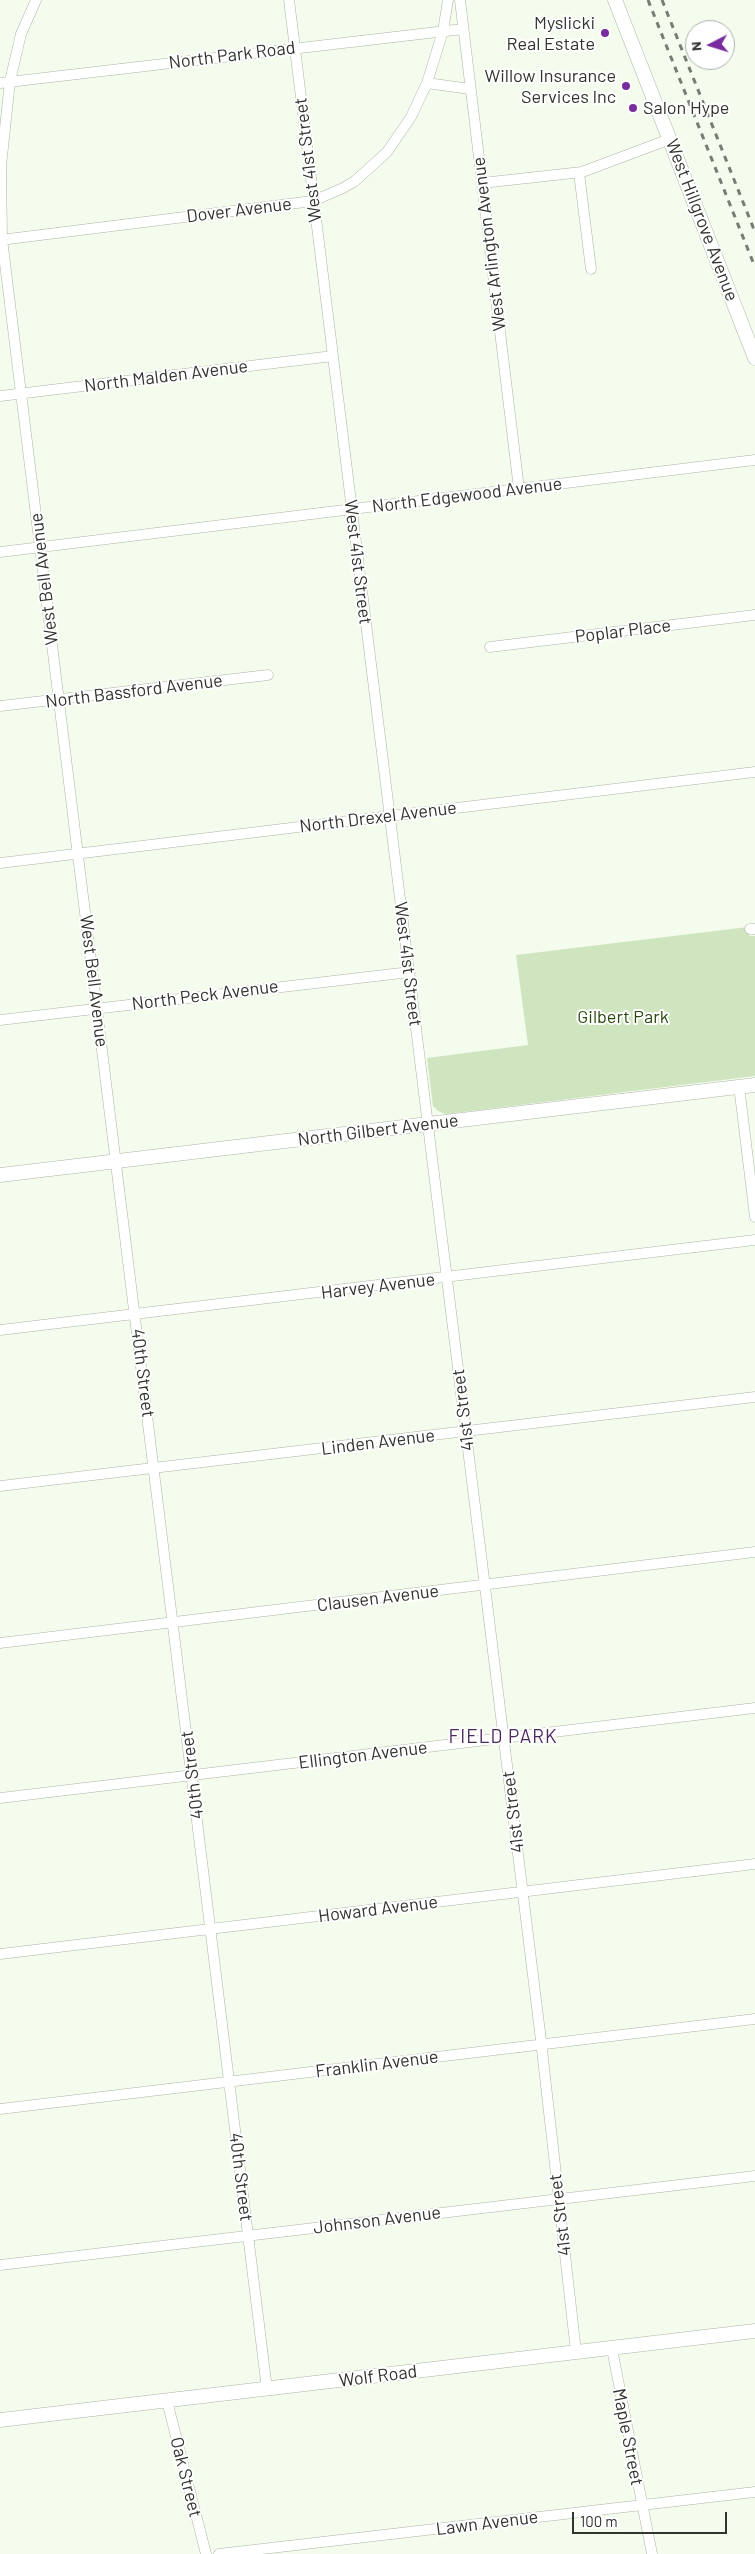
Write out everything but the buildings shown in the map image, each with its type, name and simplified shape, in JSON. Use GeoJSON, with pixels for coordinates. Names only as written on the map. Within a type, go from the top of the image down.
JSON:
{"type":"FeatureCollection","features":[{"type":"Feature","properties":{"kind":"street","name":"West Bell Avenue"},"geometry":{"type":"LineString","coordinates":[[36,0],[5,82],[1,166],[1,239],[97,1008],[118,1161]]}},
{"type":"Feature","properties":{"kind":"street","name":"West 41st Street"},"geometry":{"type":"LineString","coordinates":[[289,0],[428,1124]]}},
{"type":"Feature","properties":{"kind":"street","name":"Dover Avenue"},"geometry":{"type":"LineString","coordinates":[[1,239],[313,202],[355,181],[387,152],[412,117],[427,83],[443,31],[448,0]]}},
{"type":"Feature","properties":{"kind":"street","name":"West Arlington Avenue"},"geometry":{"type":"LineString","coordinates":[[460,0],[519,488]]}},
{"type":"Feature","properties":{"kind":"street","name":"West Hillgrove Avenue"},"geometry":{"type":"LineString","coordinates":[[615,0],[755,358]]}},
{"type":"Feature","properties":{"kind":"street","name":"North Park Road"},"geometry":{"type":"LineString","coordinates":[[5,82],[294,47],[463,29]]}},
{"type":"Feature","properties":{"kind":"street"},"geometry":{"type":"LineString","coordinates":[[427,83],[470,89]]}},
{"type":"Feature","properties":{"kind":"street"},"geometry":{"type":"LineString","coordinates":[[482,183],[579,172],[670,139]]}},
{"type":"Feature","properties":{"kind":"street"},"geometry":{"type":"LineString","coordinates":[[579,172],[591,270]]}},
{"type":"Feature","properties":{"kind":"street","name":"North Malden Avenue"},"geometry":{"type":"LineString","coordinates":[[0,396],[333,356]]}},
{"type":"Feature","properties":{"kind":"street","name":"North Edgewood Avenue"},"geometry":{"type":"LineString","coordinates":[[0,552],[755,460]]}},
{"type":"Feature","properties":{"kind":"street","name":"Poplar Place"},"geometry":{"type":"LineString","coordinates":[[490,647],[755,615]]}},
{"type":"Feature","properties":{"kind":"street","name":"North Bassford Avenue"},"geometry":{"type":"LineString","coordinates":[[0,706],[268,675]]}},
{"type":"Feature","properties":{"kind":"street","name":"North Drexel Avenue"},"geometry":{"type":"LineString","coordinates":[[0,863],[755,772]]}},
{"type":"Feature","properties":{"kind":"street","name":"North Peck Avenue"},"geometry":{"type":"LineString","coordinates":[[0,1020],[410,972]]}},
{"type":"Feature","properties":{"kind":"street","name":"North Gilbert Avenue"},"geometry":{"type":"LineString","coordinates":[[0,1175],[755,1084]]}},
{"type":"Feature","properties":{"kind":"street"},"geometry":{"type":"LineString","coordinates":[[739,1086],[755,1217]]}},
{"type":"Feature","properties":{"kind":"street","name":"41st Street"},"geometry":{"type":"LineString","coordinates":[[428,1124],[504,1738],[576,2352]]}},
{"type":"Feature","properties":{"kind":"street","name":"40th Street"},"geometry":{"type":"LineString","coordinates":[[118,1161],[228,2081],[267,2389]]}},
{"type":"Feature","properties":{"kind":"street","name":"Harvey Avenue"},"geometry":{"type":"LineString","coordinates":[[0,1330],[755,1240]]}},
{"type":"Feature","properties":{"kind":"street","name":"Linden Avenue"},"geometry":{"type":"LineString","coordinates":[[0,1486],[755,1397]]}},
{"type":"Feature","properties":{"kind":"street","name":"Clausen Avenue"},"geometry":{"type":"LineString","coordinates":[[0,1643],[755,1552]]}},
{"type":"Feature","properties":{"kind":"street","name":"Ellington Avenue"},"geometry":{"type":"LineString","coordinates":[[0,1798],[755,1708]]}},
{"type":"Feature","properties":{"kind":"street","name":"Howard Avenue"},"geometry":{"type":"LineString","coordinates":[[0,1954],[755,1864]]}},
{"type":"Feature","properties":{"kind":"street","name":"Franklin Avenue"},"geometry":{"type":"LineString","coordinates":[[0,2109],[755,2019]]}},
{"type":"Feature","properties":{"kind":"street","name":"Johnson Avenue"},"geometry":{"type":"LineString","coordinates":[[0,2265],[755,2176]]}},
{"type":"Feature","properties":{"kind":"street","name":"Wolf Road"},"geometry":{"type":"LineString","coordinates":[[0,2420],[755,2331]]}},
{"type":"Feature","properties":{"kind":"street","name":"Maple Street"},"geometry":{"type":"LineString","coordinates":[[612,2349],[652,2554]]}},
{"type":"Feature","properties":{"kind":"street","name":"Oak Street"},"geometry":{"type":"LineString","coordinates":[[167,2401],[206,2554]]}},
{"type":"Feature","properties":{"kind":"street","name":"Lawn Avenue"},"geometry":{"type":"LineString","coordinates":[[219,2554],[755,2492]]}},
{"type":"Feature","properties":{"kind":"green space","name":"Gilbert Park"},"geometry":{"type":"Polygon","coordinates":[[[748,927],[749,936],[755,936],[755,1076],[446,1114],[438,1111],[433,1106],[427,1058],[528,1045],[516,955],[748,927]]]}},
{"type":"Feature","properties":{"kind":"railway"},"geometry":{"type":"LineString","coordinates":[[648,0],[755,267]]}},
{"type":"Feature","properties":{"kind":"railway"},"geometry":{"type":"LineString","coordinates":[[662,0],[755,232]]}},
{"type":"Feature","properties":{"kind":"place","name":"Myslicki Real Estate"},"geometry":{"type":"Point","coordinates":[605,33]}},
{"type":"Feature","properties":{"kind":"place","name":"Willow Insurance Services Inc"},"geometry":{"type":"Point","coordinates":[626,86]}},
{"type":"Feature","properties":{"kind":"place","name":"Salon Hype"},"geometry":{"type":"Point","coordinates":[633,108]}},
{"type":"Feature","properties":{"kind":"district","name":"FIELD PARK"},"geometry":{"type":"Point","coordinates":[503,1737]}}]}
